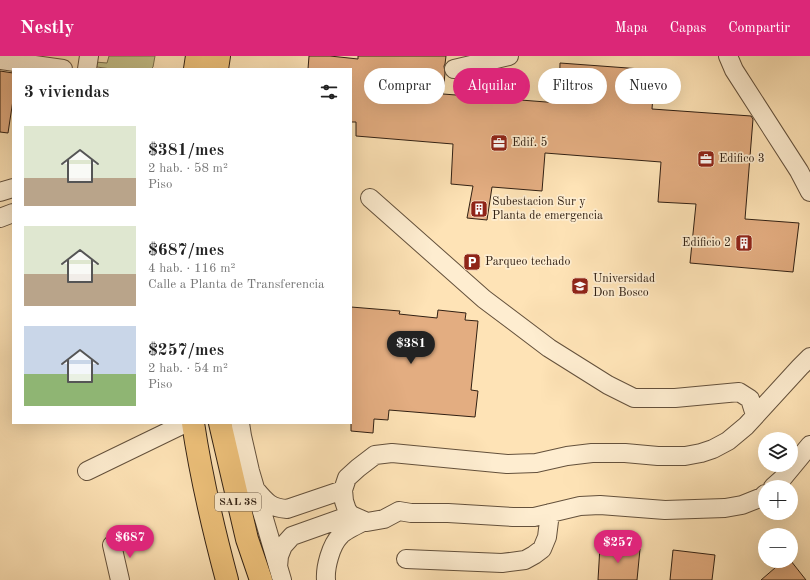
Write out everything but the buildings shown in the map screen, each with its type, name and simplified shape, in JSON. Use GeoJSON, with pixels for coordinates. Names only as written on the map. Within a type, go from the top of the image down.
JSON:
{"type":"FeatureCollection","features":[{"type":"Feature","properties":{"kind":"highway"},"geometry":{"type":"LineString","coordinates":[[195,68],[197,56]]}},
{"type":"Feature","properties":{"kind":"highway"},"geometry":{"type":"LineString","coordinates":[[217,68],[219,56]]}},
{"type":"Feature","properties":{"kind":"highway","name":"SAL 38"},"geometry":{"type":"LineString","coordinates":[[193,424],[208,507],[227,580]]}},
{"type":"Feature","properties":{"kind":"highway","name":"SAL 38"},"geometry":{"type":"LineString","coordinates":[[220,424],[247,539],[274,576]]}},
{"type":"Feature","properties":{"kind":"street"},"geometry":{"type":"LineString","coordinates":[[87,68],[88,56]]}},
{"type":"Feature","properties":{"kind":"street"},"geometry":{"type":"LineString","coordinates":[[458,68],[509,56]]}},
{"type":"Feature","properties":{"kind":"street"},"geometry":{"type":"LineString","coordinates":[[728,56],[734,70],[799,171],[810,192]]}},
{"type":"Feature","properties":{"kind":"street"},"geometry":{"type":"LineString","coordinates":[[0,60],[43,68]]}},
{"type":"Feature","properties":{"kind":"street"},"geometry":{"type":"LineString","coordinates":[[0,192],[12,188]]}},
{"type":"Feature","properties":{"kind":"street"},"geometry":{"type":"LineString","coordinates":[[370,198],[484,298],[549,348],[608,385],[634,398],[674,398],[740,392],[750,399],[756,415]]}},
{"type":"Feature","properties":{"kind":"street"},"geometry":{"type":"LineString","coordinates":[[0,218],[12,213]]}},
{"type":"Feature","properties":{"kind":"street"},"geometry":{"type":"LineString","coordinates":[[758,499],[742,505],[725,508],[666,510],[600,505],[580,506],[534,517],[513,518],[448,513],[411,513],[399,511],[384,519],[367,522],[358,518],[347,510],[343,490],[347,478],[375,455],[392,453],[507,464],[536,463],[567,456],[592,453],[685,456],[701,453],[728,441],[746,426],[810,357]]}},
{"type":"Feature","properties":{"kind":"street"},"geometry":{"type":"LineString","coordinates":[[87,471],[184,424]]}},
{"type":"Feature","properties":{"kind":"street"},"geometry":{"type":"LineString","coordinates":[[240,424],[274,576]]}},
{"type":"Feature","properties":{"kind":"street"},"geometry":{"type":"LineString","coordinates":[[781,480],[810,445]]}},
{"type":"Feature","properties":{"kind":"street"},"geometry":{"type":"LineString","coordinates":[[256,490],[271,506],[286,509],[343,490]]}},
{"type":"Feature","properties":{"kind":"street"},"geometry":{"type":"LineString","coordinates":[[406,558],[502,564],[525,560],[542,549],[547,537],[550,513]]}},
{"type":"Feature","properties":{"kind":"street"},"geometry":{"type":"LineString","coordinates":[[274,576],[283,546],[292,536],[358,518]]}},
{"type":"Feature","properties":{"kind":"street"},"geometry":{"type":"LineString","coordinates":[[326,580],[325,572],[331,550],[340,536],[358,518]]}},
{"type":"Feature","properties":{"kind":"street"},"geometry":{"type":"LineString","coordinates":[[112,545],[120,580]]}},
{"type":"Feature","properties":{"kind":"shaded area"},"geometry":{"type":"Polygon","coordinates":[[[109,56],[155,56],[152,68],[104,68],[97,67],[95,62],[107,63],[109,56]]]}},
{"type":"Feature","properties":{"kind":"place","name":"Edif. 5"},"geometry":{"type":"Point","coordinates":[499,143]}},
{"type":"Feature","properties":{"kind":"place","name":"Edifico 3"},"geometry":{"type":"Point","coordinates":[706,159]}},
{"type":"Feature","properties":{"kind":"place","name":"Subestacion Sur y Planta de emergencia"},"geometry":{"type":"Point","coordinates":[479,209]}},
{"type":"Feature","properties":{"kind":"place","name":"Edificio 2"},"geometry":{"type":"Point","coordinates":[744,243]}},
{"type":"Feature","properties":{"kind":"place","name":"Parqueo techado"},"geometry":{"type":"Point","coordinates":[472,262]}},
{"type":"Feature","properties":{"kind":"place","name":"Universidad Don Bosco"},"geometry":{"type":"Point","coordinates":[580,286]}}]}
